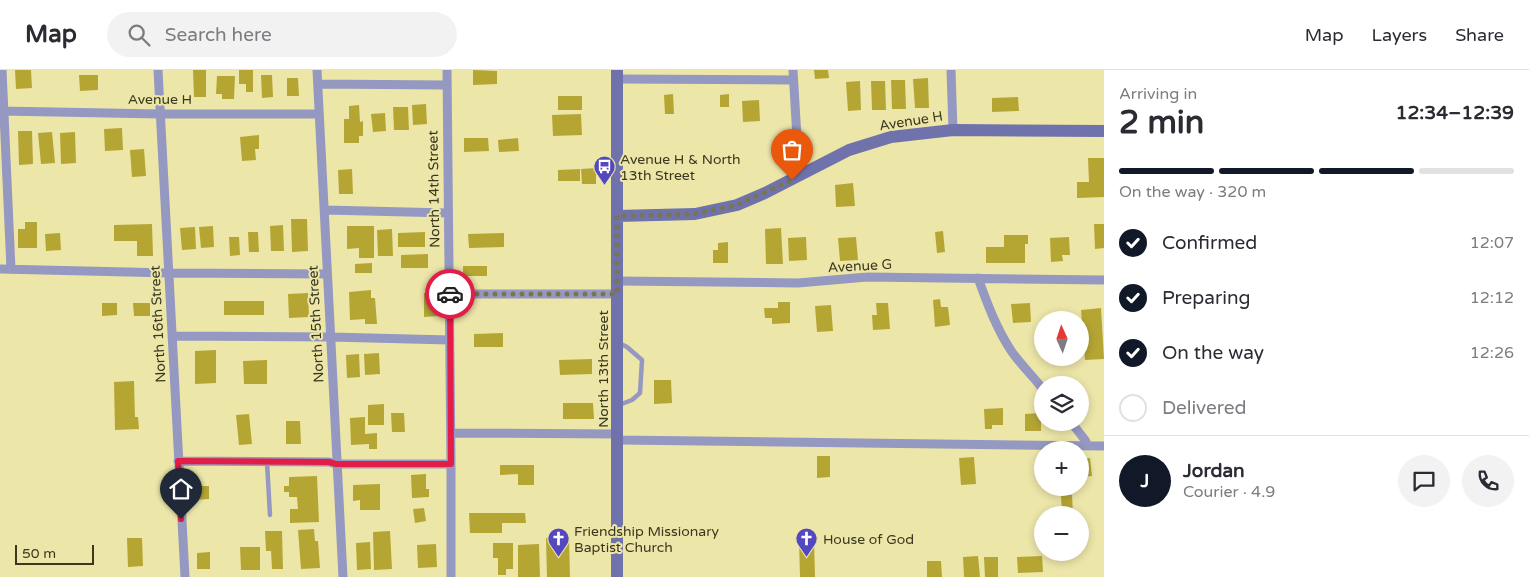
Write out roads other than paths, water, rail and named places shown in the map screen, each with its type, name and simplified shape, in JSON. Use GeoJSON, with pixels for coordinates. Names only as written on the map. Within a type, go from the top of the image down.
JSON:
{"type":"FeatureCollection","features":[{"type":"Feature","properties":{"kind":"street"},"geometry":{"type":"LineString","coordinates":[[2,70],[2,111],[11,269]]}},
{"type":"Feature","properties":{"kind":"street","name":"North 16th Street"},"geometry":{"type":"LineString","coordinates":[[158,70],[170,273],[184,577]]}},
{"type":"Feature","properties":{"kind":"street","name":"North 15th Street"},"geometry":{"type":"LineString","coordinates":[[317,70],[343,577]]}},
{"type":"Feature","properties":{"kind":"street","name":"North 14th Street"},"geometry":{"type":"LineString","coordinates":[[447,70],[451,577]]}},
{"type":"Feature","properties":{"kind":"street"},"geometry":{"type":"LineString","coordinates":[[793,70],[798,155],[805,173]]}},
{"type":"Feature","properties":{"kind":"street"},"geometry":{"type":"LineString","coordinates":[[951,70],[953,130]]}},
{"type":"Feature","properties":{"kind":"street"},"geometry":{"type":"LineString","coordinates":[[617,74],[793,80]]}},
{"type":"Feature","properties":{"kind":"street","name":"North 13th Street"},"geometry":{"type":"LineString","coordinates":[[617,74],[617,577]]}},
{"type":"Feature","properties":{"kind":"street"},"geometry":{"type":"LineString","coordinates":[[318,84],[447,85]]}},
{"type":"Feature","properties":{"kind":"street","name":"Avenue H"},"geometry":{"type":"LineString","coordinates":[[2,111],[320,114]]}},
{"type":"Feature","properties":{"kind":"street","name":"Avenue H"},"geometry":{"type":"LineString","coordinates":[[617,216],[694,214],[737,205],[849,150],[891,137],[953,130],[1104,131]]}},
{"type":"Feature","properties":{"kind":"street"},"geometry":{"type":"LineString","coordinates":[[325,210],[448,213]]}},
{"type":"Feature","properties":{"kind":"street"},"geometry":{"type":"LineString","coordinates":[[0,269],[327,274]]}},
{"type":"Feature","properties":{"kind":"street","name":"Avenue G"},"geometry":{"type":"LineString","coordinates":[[449,294],[617,287],[798,283],[867,277],[1104,280]]}},
{"type":"Feature","properties":{"kind":"street"},"geometry":{"type":"LineString","coordinates":[[978,278],[992,316],[1008,346],[1034,378]]}},
{"type":"Feature","properties":{"kind":"street"},"geometry":{"type":"LineString","coordinates":[[172,336],[450,340]]}},
{"type":"Feature","properties":{"kind":"street"},"geometry":{"type":"LineString","coordinates":[[1078,431],[1086,441]]}},
{"type":"Feature","properties":{"kind":"street"},"geometry":{"type":"LineString","coordinates":[[451,433],[1034,445]]}},
{"type":"Feature","properties":{"kind":"street"},"geometry":{"type":"LineString","coordinates":[[1089,446],[1104,446]]}},
{"type":"Feature","properties":{"kind":"street"},"geometry":{"type":"LineString","coordinates":[[178,461],[451,464]]}},
{"type":"Feature","properties":{"kind":"lane"},"geometry":{"type":"LineString","coordinates":[[617,342],[627,347],[642,360],[640,393],[632,400],[618,405]]}},
{"type":"Feature","properties":{"kind":"lane"},"geometry":{"type":"LineString","coordinates":[[266,462],[270,515]]}},
{"type":"Feature","properties":{"kind":"place","name":"Avenue H & North 13th Street"},"geometry":{"type":"Point","coordinates":[604,186]}},
{"type":"Feature","properties":{"kind":"place","name":"Friendship Missionary Baptist Church"},"geometry":{"type":"Point","coordinates":[558,558]}},
{"type":"Feature","properties":{"kind":"place","name":"House of God"},"geometry":{"type":"Point","coordinates":[807,558]}}]}
